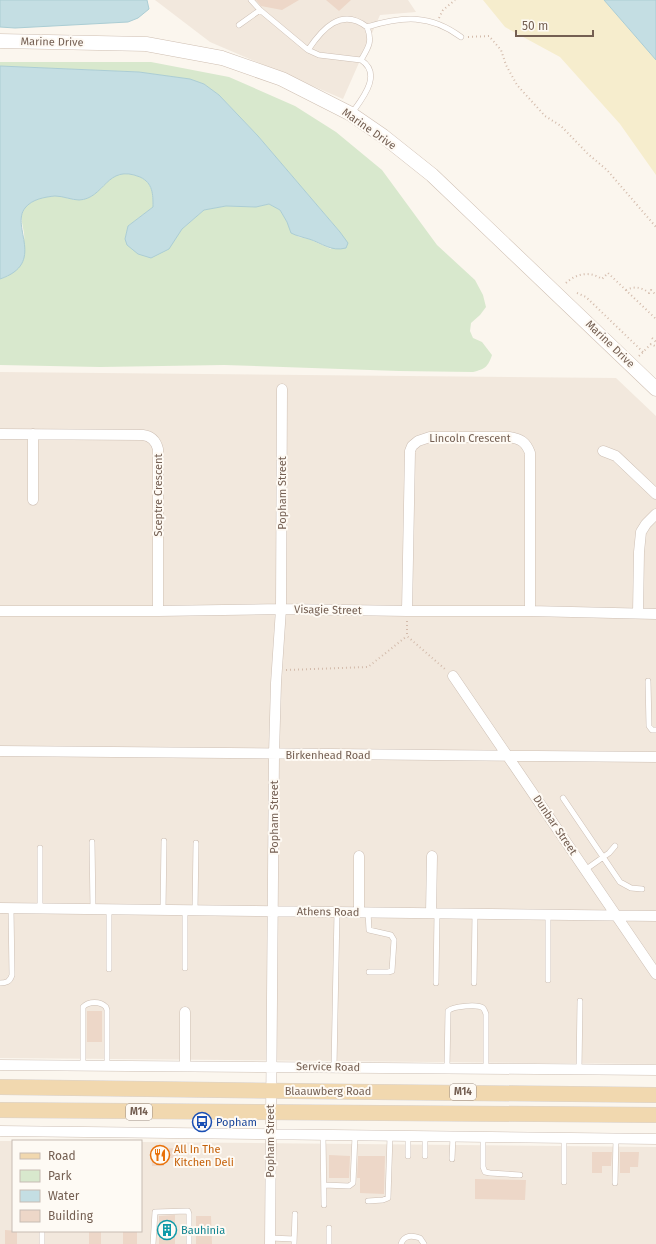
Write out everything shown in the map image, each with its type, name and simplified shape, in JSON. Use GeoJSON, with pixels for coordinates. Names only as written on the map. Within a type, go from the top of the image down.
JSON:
{"type":"FeatureCollection","features":[{"type":"Feature","properties":{"kind":"main road","name":"Marine Drive"},"geometry":{"type":"LineString","coordinates":[[0,41],[131,44],[166,47],[222,58],[282,79],[351,114],[383,136],[432,176],[656,388]]}},
{"type":"Feature","properties":{"kind":"main road","name":"Blaauwberg Road"},"geometry":{"type":"LineString","coordinates":[[0,1087],[271,1092],[330,1091],[656,1094]]}},
{"type":"Feature","properties":{"kind":"main road","name":"Blaauwberg Road"},"geometry":{"type":"LineString","coordinates":[[0,1110],[656,1115]]}},
{"type":"Feature","properties":{"kind":"street","name":"Popham Street"},"geometry":{"type":"LineString","coordinates":[[270,1241],[274,754],[281,609],[282,390]]}},
{"type":"Feature","properties":{"kind":"street","name":"Sceptre Crescent"},"geometry":{"type":"LineString","coordinates":[[0,434],[143,435],[151,437],[155,441],[158,449],[158,611]]}},
{"type":"Feature","properties":{"kind":"street"},"geometry":{"type":"LineString","coordinates":[[33,434],[33,500]]}},
{"type":"Feature","properties":{"kind":"street","name":"Lincoln Crescent"},"geometry":{"type":"LineString","coordinates":[[406,611],[410,455],[412,446],[418,441],[430,437],[509,438],[518,439],[526,445],[530,453],[530,611]]}},
{"type":"Feature","properties":{"kind":"street"},"geometry":{"type":"LineString","coordinates":[[603,451],[616,456],[656,494]]}},
{"type":"Feature","properties":{"kind":"street"},"geometry":{"type":"LineString","coordinates":[[638,613],[639,552],[641,532],[646,524],[656,514]]}},
{"type":"Feature","properties":{"kind":"street","name":"Visagie Street"},"geometry":{"type":"LineString","coordinates":[[0,611],[281,609],[530,611],[656,614]]}},
{"type":"Feature","properties":{"kind":"street","name":"Dunbar Street"},"geometry":{"type":"LineString","coordinates":[[454,676],[656,974]]}},
{"type":"Feature","properties":{"kind":"street","name":"Birkenhead Road"},"geometry":{"type":"LineString","coordinates":[[0,751],[656,757]]}},
{"type":"Feature","properties":{"kind":"street"},"geometry":{"type":"LineString","coordinates":[[359,856],[364,912]]}},
{"type":"Feature","properties":{"kind":"street"},"geometry":{"type":"LineString","coordinates":[[432,856],[434,913]]}},
{"type":"Feature","properties":{"kind":"street","name":"Athens Road"},"geometry":{"type":"LineString","coordinates":[[0,908],[656,916]]}},
{"type":"Feature","properties":{"kind":"street"},"geometry":{"type":"LineString","coordinates":[[185,1012],[185,1066]]}},
{"type":"Feature","properties":{"kind":"street","name":"Service Road"},"geometry":{"type":"LineString","coordinates":[[0,1065],[656,1070]]}},
{"type":"Feature","properties":{"kind":"street"},"geometry":{"type":"LineString","coordinates":[[0,1131],[656,1138]]}},
{"type":"Feature","properties":{"kind":"lane"},"geometry":{"type":"LineString","coordinates":[[251,0],[260,10],[308,50],[319,55],[361,60],[369,68],[371,81],[366,92],[351,114]]}},
{"type":"Feature","properties":{"kind":"lane"},"geometry":{"type":"LineString","coordinates":[[239,25],[260,10]]}},
{"type":"Feature","properties":{"kind":"lane"},"geometry":{"type":"LineString","coordinates":[[308,50],[322,31],[338,20],[357,20],[367,27],[370,41],[361,60]]}},
{"type":"Feature","properties":{"kind":"lane"},"geometry":{"type":"LineString","coordinates":[[367,27],[387,21],[429,21],[450,29],[461,37]]}},
{"type":"Feature","properties":{"kind":"lane"},"geometry":{"type":"LineString","coordinates":[[648,681],[649,726],[652,730],[656,730]]}},
{"type":"Feature","properties":{"kind":"lane"},"geometry":{"type":"LineString","coordinates":[[563,798],[603,858],[624,885],[631,888],[642,889]]}},
{"type":"Feature","properties":{"kind":"lane"},"geometry":{"type":"LineString","coordinates":[[163,910],[164,841]]}},
{"type":"Feature","properties":{"kind":"lane"},"geometry":{"type":"LineString","coordinates":[[92,842],[93,909]]}},
{"type":"Feature","properties":{"kind":"lane"},"geometry":{"type":"LineString","coordinates":[[185,968],[196,843]]}},
{"type":"Feature","properties":{"kind":"lane"},"geometry":{"type":"LineString","coordinates":[[585,870],[612,851],[615,846]]}},
{"type":"Feature","properties":{"kind":"lane"},"geometry":{"type":"LineString","coordinates":[[40,848],[40,909]]}},
{"type":"Feature","properties":{"kind":"lane"},"geometry":{"type":"LineString","coordinates":[[0,983],[8,982],[12,975],[11,909]]}},
{"type":"Feature","properties":{"kind":"lane"},"geometry":{"type":"LineString","coordinates":[[109,969],[110,910]]}},
{"type":"Feature","properties":{"kind":"lane"},"geometry":{"type":"LineString","coordinates":[[334,1067],[336,912]]}},
{"type":"Feature","properties":{"kind":"lane"},"geometry":{"type":"LineString","coordinates":[[364,912],[369,930],[391,935],[394,940],[392,971],[369,972]]}},
{"type":"Feature","properties":{"kind":"lane"},"geometry":{"type":"LineString","coordinates":[[434,913],[436,983]]}},
{"type":"Feature","properties":{"kind":"lane"},"geometry":{"type":"LineString","coordinates":[[474,983],[475,914]]}},
{"type":"Feature","properties":{"kind":"lane"},"geometry":{"type":"LineString","coordinates":[[548,914],[548,980]]}},
{"type":"Feature","properties":{"kind":"lane"},"geometry":{"type":"LineString","coordinates":[[579,1070],[580,1001]]}},
{"type":"Feature","properties":{"kind":"lane"},"geometry":{"type":"LineString","coordinates":[[83,1065],[83,1007],[86,1004],[99,1003],[106,1007],[107,1065]]}},
{"type":"Feature","properties":{"kind":"lane"},"geometry":{"type":"LineString","coordinates":[[447,1068],[448,1010],[455,1007],[478,1007],[485,1010],[486,1014],[486,1069]]}},
{"type":"Feature","properties":{"kind":"lane"},"geometry":{"type":"LineString","coordinates":[[323,1135],[324,1205]]}},
{"type":"Feature","properties":{"kind":"lane"},"geometry":{"type":"LineString","coordinates":[[324,1185],[349,1186],[354,1183],[355,1135]]}},
{"type":"Feature","properties":{"kind":"lane"},"geometry":{"type":"LineString","coordinates":[[368,1201],[385,1200],[388,1196],[390,1136]]}},
{"type":"Feature","properties":{"kind":"lane"},"geometry":{"type":"LineString","coordinates":[[408,1136],[408,1156]]}},
{"type":"Feature","properties":{"kind":"lane"},"geometry":{"type":"LineString","coordinates":[[425,1136],[425,1156]]}},
{"type":"Feature","properties":{"kind":"lane"},"geometry":{"type":"LineString","coordinates":[[452,1159],[453,1136]]}},
{"type":"Feature","properties":{"kind":"lane"},"geometry":{"type":"LineString","coordinates":[[483,1137],[483,1167],[485,1172],[520,1175]]}},
{"type":"Feature","properties":{"kind":"lane"},"geometry":{"type":"LineString","coordinates":[[564,1138],[564,1182]]}},
{"type":"Feature","properties":{"kind":"lane"},"geometry":{"type":"LineString","coordinates":[[615,1183],[616,1138]]}},
{"type":"Feature","properties":{"kind":"lane"},"geometry":{"type":"LineString","coordinates":[[154,1244],[155,1212],[188,1211],[189,1244]]}},
{"type":"Feature","properties":{"kind":"lane"},"geometry":{"type":"LineString","coordinates":[[270,1241],[294,1241],[295,1214]]}},
{"type":"Feature","properties":{"kind":"lane"},"geometry":{"type":"LineString","coordinates":[[329,1228],[329,1244]]}},
{"type":"Feature","properties":{"kind":"lane"},"geometry":{"type":"LineString","coordinates":[[42,1232],[42,1244]]}},
{"type":"Feature","properties":{"kind":"lane"},"geometry":{"type":"LineString","coordinates":[[401,1244],[404,1238],[410,1236],[420,1238],[424,1244]]}},
{"type":"Feature","properties":{"kind":"path"},"geometry":{"type":"LineString","coordinates":[[437,23],[443,10],[455,0]]}},
{"type":"Feature","properties":{"kind":"path"},"geometry":{"type":"LineString","coordinates":[[461,37],[489,36],[501,50],[506,64],[517,85],[545,116],[561,126],[588,154],[607,170],[656,227]]}},
{"type":"Feature","properties":{"kind":"path"},"geometry":{"type":"LineString","coordinates":[[566,283],[581,274],[593,274],[602,279],[608,273],[656,319]]}},
{"type":"Feature","properties":{"kind":"path"},"geometry":{"type":"LineString","coordinates":[[626,290],[631,288],[643,288],[649,293],[651,290],[656,295]]}},
{"type":"Feature","properties":{"kind":"path"},"geometry":{"type":"LineString","coordinates":[[577,294],[586,297],[643,352]]}},
{"type":"Feature","properties":{"kind":"path"},"geometry":{"type":"LineString","coordinates":[[611,328],[615,324]]}},
{"type":"Feature","properties":{"kind":"path"},"geometry":{"type":"LineString","coordinates":[[614,331],[618,328]]}},
{"type":"Feature","properties":{"kind":"path"},"geometry":{"type":"LineString","coordinates":[[640,355],[651,344],[655,346],[656,344],[652,338]]}},
{"type":"Feature","properties":{"kind":"path"},"geometry":{"type":"LineString","coordinates":[[406,611],[406,636]]}},
{"type":"Feature","properties":{"kind":"path"},"geometry":{"type":"LineString","coordinates":[[277,670],[368,667],[406,636]]}},
{"type":"Feature","properties":{"kind":"path"},"geometry":{"type":"LineString","coordinates":[[406,636],[454,676]]}},
{"type":"Feature","properties":{"kind":"shaded area"},"geometry":{"type":"Polygon","coordinates":[[[155,0],[408,0],[416,12],[380,15],[343,99],[210,42],[155,0]]]}},
{"type":"Feature","properties":{"kind":"shaded area"},"geometry":{"type":"Polygon","coordinates":[[[0,372],[616,378],[656,416],[656,1064],[0,1058],[0,372]]]}},
{"type":"Feature","properties":{"kind":"shaded area"},"geometry":{"type":"Polygon","coordinates":[[[0,1141],[12,1141],[12,1232],[142,1232],[142,1142],[656,1147],[656,1244],[0,1244],[0,1141]]]}},
{"type":"Feature","properties":{"kind":"green space"},"geometry":{"type":"Polygon","coordinates":[[[0,62],[151,62],[229,77],[295,106],[336,132],[382,170],[437,245],[475,280],[483,295],[486,307],[471,323],[470,331],[473,338],[482,342],[492,355],[489,362],[480,370],[473,372],[224,365],[100,367],[0,365],[0,279],[8,276],[24,240],[22,220],[23,212],[31,202],[38,199],[55,196],[76,200],[88,198],[95,194],[113,178],[120,175],[129,174],[140,177],[148,182],[152,193],[153,207],[128,226],[125,239],[176,236],[204,210],[226,206],[256,207],[269,204],[280,210],[291,232],[299,237],[309,239],[331,249],[340,232],[258,136],[219,95],[204,84],[189,79],[139,72],[0,66],[0,62]]]}},
{"type":"Feature","properties":{"kind":"sand"},"geometry":{"type":"Polygon","coordinates":[[[483,0],[604,0],[656,60],[656,175],[620,124],[560,57],[505,27],[483,0]]]}},
{"type":"Feature","properties":{"kind":"water"},"geometry":{"type":"Polygon","coordinates":[[[0,0],[147,0],[149,9],[138,18],[128,22],[15,28],[0,27],[0,0]]]}},
{"type":"Feature","properties":{"kind":"water"},"geometry":{"type":"Polygon","coordinates":[[[604,0],[656,0],[656,60],[604,0]]]}},
{"type":"Feature","properties":{"kind":"water"},"geometry":{"type":"Polygon","coordinates":[[[0,66],[139,72],[190,79],[204,84],[219,95],[258,136],[340,232],[348,243],[346,248],[331,248],[291,233],[280,210],[269,204],[256,207],[226,206],[204,210],[182,229],[169,249],[151,258],[138,254],[127,245],[125,239],[128,226],[153,207],[152,193],[148,182],[140,177],[129,174],[120,175],[113,178],[95,194],[88,198],[79,200],[51,196],[31,202],[25,208],[22,216],[21,225],[25,255],[22,264],[14,272],[0,279],[0,66]]]}},
{"type":"Feature","properties":{"kind":"building"},"geometry":{"type":"Polygon","coordinates":[[[256,0],[299,0],[282,10],[261,6],[256,0]]]}},
{"type":"Feature","properties":{"kind":"building"},"geometry":{"type":"Polygon","coordinates":[[[326,0],[351,0],[339,11],[326,0]]]}},
{"type":"Feature","properties":{"kind":"building"},"geometry":{"type":"Polygon","coordinates":[[[87,1011],[102,1011],[102,1042],[87,1042],[87,1011]]]}},
{"type":"Feature","properties":{"kind":"building"},"geometry":{"type":"Polygon","coordinates":[[[177,1148],[178,1158],[164,1158],[164,1166],[152,1166],[151,1149],[177,1148]]]}},
{"type":"Feature","properties":{"kind":"building"},"geometry":{"type":"Polygon","coordinates":[[[592,1152],[612,1152],[611,1166],[602,1166],[602,1173],[592,1173],[592,1152]]]}},
{"type":"Feature","properties":{"kind":"building"},"geometry":{"type":"Polygon","coordinates":[[[620,1152],[639,1152],[638,1167],[630,1167],[630,1173],[620,1173],[620,1152]]]}},
{"type":"Feature","properties":{"kind":"building"},"geometry":{"type":"Polygon","coordinates":[[[329,1155],[350,1156],[349,1178],[329,1178],[329,1155]]]}},
{"type":"Feature","properties":{"kind":"building"},"geometry":{"type":"Polygon","coordinates":[[[358,1156],[385,1156],[384,1194],[360,1193],[360,1178],[357,1178],[358,1156]]]}},
{"type":"Feature","properties":{"kind":"building"},"geometry":{"type":"Polygon","coordinates":[[[475,1179],[526,1180],[525,1200],[475,1199],[475,1179]]]}},
{"type":"Feature","properties":{"kind":"building","name":"Bauhinia"},"geometry":{"type":"Polygon","coordinates":[[[175,1215],[175,1244],[159,1244],[159,1216],[175,1215]]]}},
{"type":"Feature","properties":{"kind":"building","name":"Bauhinia"},"geometry":{"type":"Polygon","coordinates":[[[196,1216],[211,1216],[212,1244],[196,1244],[196,1216]]]}},
{"type":"Feature","properties":{"kind":"building"},"geometry":{"type":"Polygon","coordinates":[[[5,1230],[17,1232],[17,1244],[5,1244],[5,1230]]]}},
{"type":"Feature","properties":{"kind":"building"},"geometry":{"type":"Polygon","coordinates":[[[89,1232],[101,1232],[101,1244],[89,1244],[89,1232]]]}},
{"type":"Feature","properties":{"kind":"building"},"geometry":{"type":"Polygon","coordinates":[[[123,1232],[137,1232],[137,1244],[123,1244],[123,1232]]]}},
{"type":"Feature","properties":{"kind":"place","name":"Popham"},"geometry":{"type":"Point","coordinates":[202,1122]}},
{"type":"Feature","properties":{"kind":"place","name":"All In The Kitchen Deli"},"geometry":{"type":"Point","coordinates":[160,1155]}},
{"type":"Feature","properties":{"kind":"place","name":"Bauhinia"},"geometry":{"type":"Point","coordinates":[167,1230]}}]}
